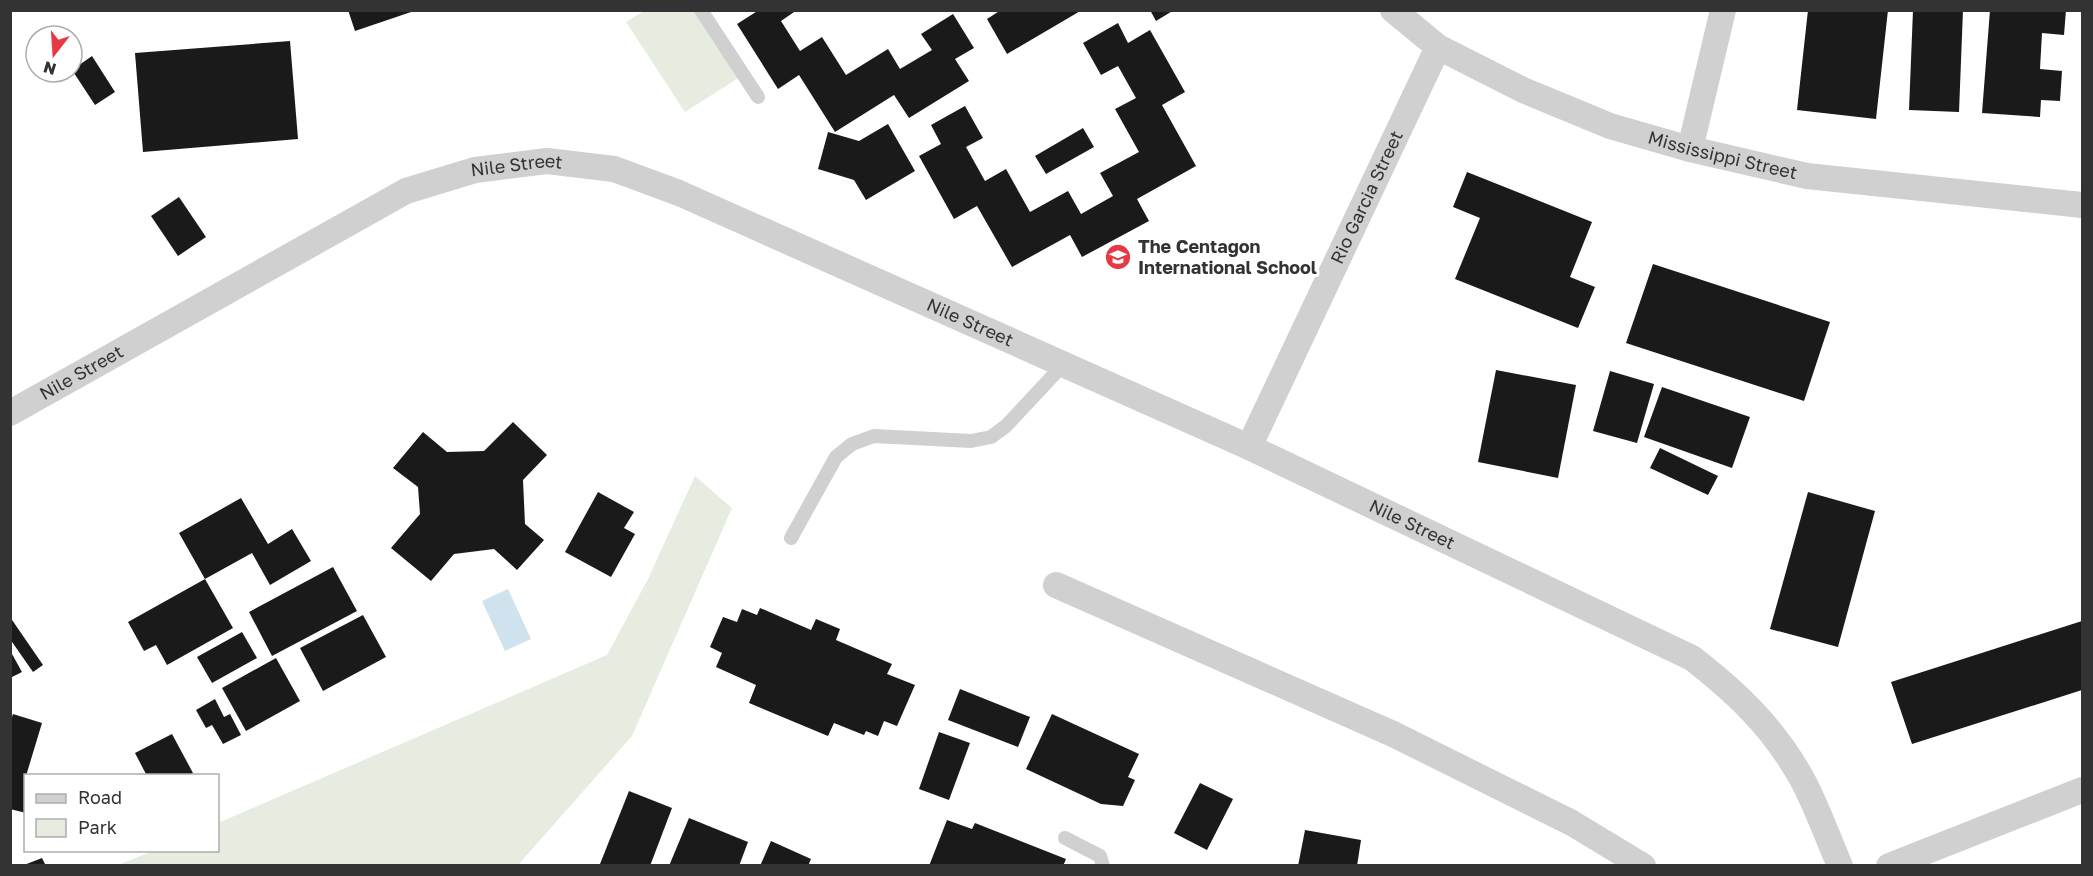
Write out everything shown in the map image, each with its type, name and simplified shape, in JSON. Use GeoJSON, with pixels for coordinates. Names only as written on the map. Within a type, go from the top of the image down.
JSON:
{"type":"FeatureCollection","features":[{"type":"Feature","properties":{"kind":"street","name":"Mississippi Street"},"geometry":{"type":"LineString","coordinates":[[1393,10],[1438,47],[1523,90],[1610,126],[1690,149],[1807,176],[2082,205]]}},
{"type":"Feature","properties":{"kind":"street"},"geometry":{"type":"LineString","coordinates":[[1690,149],[1723,10]]}},
{"type":"Feature","properties":{"kind":"street","name":"Rio Garcia Street"},"geometry":{"type":"LineString","coordinates":[[1249,447],[1438,47]]}},
{"type":"Feature","properties":{"kind":"street","name":"Nile Street"},"geometry":{"type":"LineString","coordinates":[[10,413],[406,191],[475,170],[548,161],[614,169],[679,193],[1249,447],[1692,658],[1732,690],[1767,727],[1801,777],[1840,866]]}},
{"type":"Feature","properties":{"kind":"street"},"geometry":{"type":"LineString","coordinates":[[1056,585],[1393,734],[1572,823],[1642,866]]}},
{"type":"Feature","properties":{"kind":"street"},"geometry":{"type":"LineString","coordinates":[[1889,866],[2082,790]]}},
{"type":"Feature","properties":{"kind":"lane"},"geometry":{"type":"LineString","coordinates":[[701,10],[758,97]]}},
{"type":"Feature","properties":{"kind":"lane"},"geometry":{"type":"LineString","coordinates":[[791,538],[836,457],[852,444],[874,436],[971,441],[991,436],[1006,426],[1063,364]]}},
{"type":"Feature","properties":{"kind":"lane"},"geometry":{"type":"LineString","coordinates":[[1065,838],[1100,856],[1103,866]]}},
{"type":"Feature","properties":{"kind":"green space"},"geometry":{"type":"Polygon","coordinates":[[[644,11],[697,11],[740,77],[685,112],[626,22],[644,11]]]}},
{"type":"Feature","properties":{"kind":"green space"},"geometry":{"type":"Polygon","coordinates":[[[695,476],[732,508],[632,736],[518,865],[118,865],[150,852],[219,852],[219,823],[607,655],[648,579],[695,476]]]}},
{"type":"Feature","properties":{"kind":"water"},"geometry":{"type":"Polygon","coordinates":[[[508,589],[531,639],[505,651],[482,601],[508,589]]]}},
{"type":"Feature","properties":{"kind":"building"},"geometry":{"type":"Polygon","coordinates":[[[348,10],[414,10],[414,11],[355,31],[348,10]]]}},
{"type":"Feature","properties":{"kind":"building"},"geometry":{"type":"Polygon","coordinates":[[[759,10],[797,10],[781,21],[800,51],[822,37],[846,75],[888,49],[900,69],[932,50],[921,34],[953,14],[974,48],[955,59],[969,81],[909,118],[894,95],[835,132],[799,75],[778,89],[737,24],[759,10]]]}},
{"type":"Feature","properties":{"kind":"building"},"geometry":{"type":"Polygon","coordinates":[[[1001,10],[1082,10],[1007,54],[987,19],[1001,10]]]}},
{"type":"Feature","properties":{"kind":"building"},"geometry":{"type":"Polygon","coordinates":[[[1150,10],[1174,10],[1156,21],[1150,10]]]}},
{"type":"Feature","properties":{"kind":"building"},"geometry":{"type":"Polygon","coordinates":[[[1808,10],[1888,10],[1876,119],[1797,110],[1808,10]]]}},
{"type":"Feature","properties":{"kind":"building"},"geometry":{"type":"Polygon","coordinates":[[[1913,10],[1963,10],[1959,112],[1909,110],[1913,10]]]}},
{"type":"Feature","properties":{"kind":"building"},"geometry":{"type":"Polygon","coordinates":[[[1990,10],[2066,10],[2064,35],[2042,33],[2040,69],[2062,71],[2060,101],[2041,100],[2040,117],[1982,113],[1990,10]]]}},
{"type":"Feature","properties":{"kind":"building"},"geometry":{"type":"Polygon","coordinates":[[[1118,23],[1128,43],[1150,30],[1185,92],[1162,105],[1196,166],[1137,199],[1149,221],[1082,257],[1070,235],[1012,267],[977,206],[954,219],[919,156],[941,144],[931,125],[965,106],[983,138],[966,147],[985,181],[1006,169],[1030,212],[1068,191],[1081,214],[1113,196],[1100,173],[1139,152],[1115,109],[1136,98],[1118,66],[1101,75],[1083,43],[1118,23]]]}},
{"type":"Feature","properties":{"kind":"building"},"geometry":{"type":"Polygon","coordinates":[[[290,41],[298,139],[143,152],[135,53],[290,41]]]}},
{"type":"Feature","properties":{"kind":"building"},"geometry":{"type":"Polygon","coordinates":[[[92,56],[115,92],[95,105],[81,84],[84,84],[84,62],[92,56]]]}},
{"type":"Feature","properties":{"kind":"building"},"geometry":{"type":"Polygon","coordinates":[[[888,124],[915,171],[866,200],[854,180],[818,169],[828,132],[859,141],[888,124]]]}},
{"type":"Feature","properties":{"kind":"building"},"geometry":{"type":"Polygon","coordinates":[[[1083,128],[1094,147],[1046,174],[1035,156],[1083,128]]]}},
{"type":"Feature","properties":{"kind":"building"},"geometry":{"type":"Polygon","coordinates":[[[1467,172],[1592,222],[1570,277],[1595,287],[1578,328],[1455,279],[1480,218],[1453,207],[1467,172]]]}},
{"type":"Feature","properties":{"kind":"building"},"geometry":{"type":"Polygon","coordinates":[[[179,197],[206,237],[178,256],[151,216],[179,197]]]}},
{"type":"Feature","properties":{"kind":"building"},"geometry":{"type":"Polygon","coordinates":[[[1653,264],[1830,322],[1804,401],[1626,343],[1653,264]]]}},
{"type":"Feature","properties":{"kind":"building"},"geometry":{"type":"Polygon","coordinates":[[[1496,370],[1576,385],[1558,478],[1478,462],[1496,370]]]}},
{"type":"Feature","properties":{"kind":"building"},"geometry":{"type":"Polygon","coordinates":[[[1610,371],[1654,384],[1637,443],[1593,431],[1610,371]]]}},
{"type":"Feature","properties":{"kind":"building"},"geometry":{"type":"Polygon","coordinates":[[[1662,387],[1750,417],[1732,468],[1644,437],[1662,387]]]}},
{"type":"Feature","properties":{"kind":"building"},"geometry":{"type":"Polygon","coordinates":[[[513,422],[547,455],[523,480],[525,524],[544,540],[517,570],[494,549],[454,554],[431,581],[391,548],[420,514],[418,487],[393,468],[423,432],[447,452],[484,451],[513,422]]]}},
{"type":"Feature","properties":{"kind":"building"},"geometry":{"type":"Polygon","coordinates":[[[1660,448],[1718,476],[1708,495],[1650,468],[1660,448]]]}},
{"type":"Feature","properties":{"kind":"building"},"geometry":{"type":"Polygon","coordinates":[[[598,492],[634,512],[624,528],[635,534],[611,577],[565,552],[598,492]]]}},
{"type":"Feature","properties":{"kind":"building"},"geometry":{"type":"Polygon","coordinates":[[[1808,492],[1875,511],[1838,647],[1770,629],[1808,492]]]}},
{"type":"Feature","properties":{"kind":"building"},"geometry":{"type":"Polygon","coordinates":[[[241,498],[268,544],[292,529],[311,561],[270,585],[252,553],[205,579],[179,533],[241,498]]]}},
{"type":"Feature","properties":{"kind":"building"},"geometry":{"type":"Polygon","coordinates":[[[333,567],[357,611],[272,656],[249,612],[333,567]]]}},
{"type":"Feature","properties":{"kind":"building"},"geometry":{"type":"Polygon","coordinates":[[[205,579],[233,628],[167,665],[156,645],[144,651],[128,622],[205,579]]]}},
{"type":"Feature","properties":{"kind":"building"},"geometry":{"type":"Polygon","coordinates":[[[760,608],[811,630],[816,619],[840,629],[836,640],[892,664],[887,674],[915,685],[897,726],[884,721],[878,736],[866,731],[864,735],[834,723],[828,736],[749,703],[756,685],[716,667],[722,653],[710,647],[723,617],[737,622],[742,609],[757,615],[760,608]]]}},
{"type":"Feature","properties":{"kind":"building"},"geometry":{"type":"Polygon","coordinates":[[[363,615],[386,657],[323,691],[300,648],[363,615]]]}},
{"type":"Feature","properties":{"kind":"building"},"geometry":{"type":"Polygon","coordinates":[[[10,617],[43,665],[33,672],[10,639],[10,617]]]}},
{"type":"Feature","properties":{"kind":"building"},"geometry":{"type":"Polygon","coordinates":[[[2082,621],[2082,690],[1912,744],[1891,682],[2082,621]]]}},
{"type":"Feature","properties":{"kind":"building"},"geometry":{"type":"Polygon","coordinates":[[[242,632],[257,658],[212,683],[197,657],[242,632]]]}},
{"type":"Feature","properties":{"kind":"building"},"geometry":{"type":"Polygon","coordinates":[[[12,654],[22,672],[10,678],[10,655],[12,654]]]}},
{"type":"Feature","properties":{"kind":"building"},"geometry":{"type":"Polygon","coordinates":[[[276,658],[300,701],[246,731],[222,688],[276,658]]]}},
{"type":"Feature","properties":{"kind":"building"},"geometry":{"type":"Polygon","coordinates":[[[960,689],[1030,717],[1018,747],[948,720],[960,689]]]}},
{"type":"Feature","properties":{"kind":"building"},"geometry":{"type":"Polygon","coordinates":[[[215,699],[224,717],[230,714],[241,735],[223,744],[212,725],[206,728],[196,710],[215,699]]]}},
{"type":"Feature","properties":{"kind":"building"},"geometry":{"type":"Polygon","coordinates":[[[13,714],[42,723],[27,774],[24,774],[24,812],[10,809],[10,723],[13,714]]]}},
{"type":"Feature","properties":{"kind":"building"},"geometry":{"type":"Polygon","coordinates":[[[1052,714],[1139,754],[1128,777],[1135,780],[1123,806],[1101,804],[1026,769],[1052,714]]]}},
{"type":"Feature","properties":{"kind":"building"},"geometry":{"type":"Polygon","coordinates":[[[939,732],[970,743],[949,800],[919,789],[939,732]]]}},
{"type":"Feature","properties":{"kind":"building"},"geometry":{"type":"Polygon","coordinates":[[[172,734],[193,773],[146,774],[135,753],[172,734]]]}},
{"type":"Feature","properties":{"kind":"building"},"geometry":{"type":"Polygon","coordinates":[[[1200,783],[1233,799],[1207,850],[1174,833],[1200,783]]]}},
{"type":"Feature","properties":{"kind":"building"},"geometry":{"type":"Polygon","coordinates":[[[629,791],[672,808],[650,866],[603,866],[600,864],[629,791]]]}},
{"type":"Feature","properties":{"kind":"building"},"geometry":{"type":"Polygon","coordinates":[[[689,818],[748,842],[739,866],[669,866],[689,818]]]}},
{"type":"Feature","properties":{"kind":"building"},"geometry":{"type":"Polygon","coordinates":[[[947,820],[972,829],[975,823],[1066,859],[1063,866],[929,866],[947,820]]]}},
{"type":"Feature","properties":{"kind":"building"},"geometry":{"type":"Polygon","coordinates":[[[1305,830],[1361,840],[1357,866],[1298,866],[1305,830]]]}},
{"type":"Feature","properties":{"kind":"building"},"geometry":{"type":"Polygon","coordinates":[[[771,841],[811,859],[808,866],[760,866],[771,841]]]}},
{"type":"Feature","properties":{"kind":"building"},"geometry":{"type":"Polygon","coordinates":[[[42,858],[46,866],[24,866],[24,865],[42,858]]]}},
{"type":"Feature","properties":{"kind":"place","name":"The Centagon International School"},"geometry":{"type":"Point","coordinates":[1118,257]}}]}
